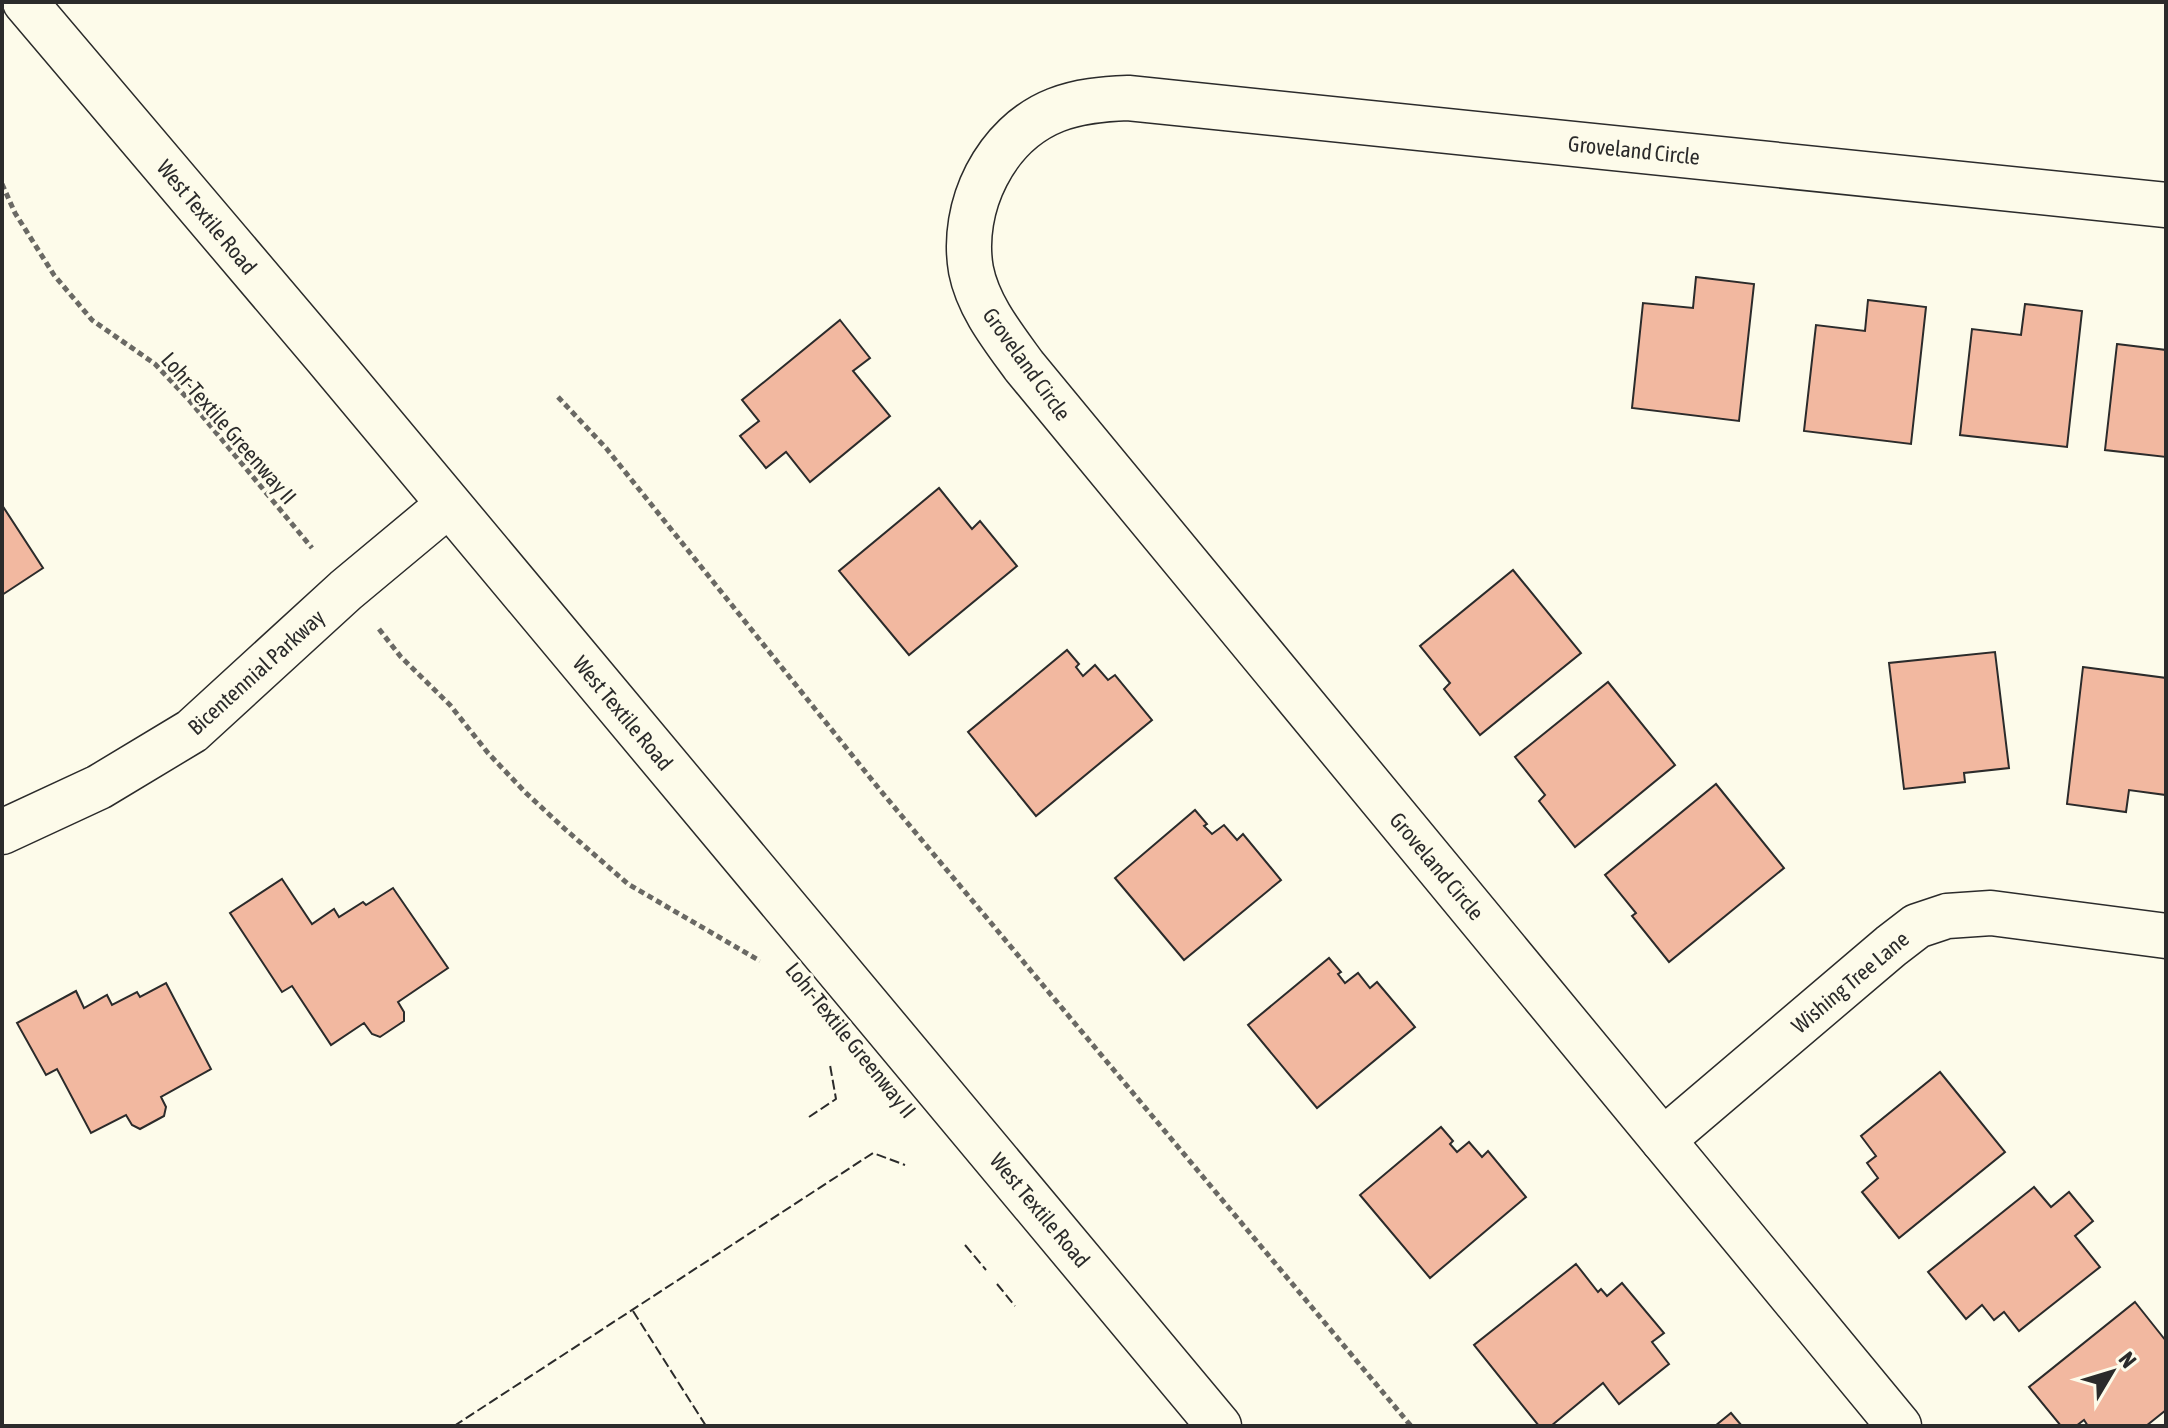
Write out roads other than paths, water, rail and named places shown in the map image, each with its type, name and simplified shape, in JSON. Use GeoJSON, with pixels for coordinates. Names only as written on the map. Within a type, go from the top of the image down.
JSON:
{"type":"FeatureCollection","features":[{"type":"Feature","properties":{"kind":"street","name":"West Textile Road"},"geometry":{"type":"LineString","coordinates":[[25,2],[327,358],[1219,1426]]}},
{"type":"Feature","properties":{"kind":"street","name":"Groveland Circle"},"geometry":{"type":"LineString","coordinates":[[1899,1426],[1008,344],[983,304],[971,270],[970,238],[975,205],[984,177],[1022,129],[1054,110],[1089,100],[1128,98],[2166,205]]}},
{"type":"Feature","properties":{"kind":"street","name":"Bicentennial Parkway"},"geometry":{"type":"LineString","coordinates":[[2,832],[99,787],[192,731],[346,590],[448,505]]}},
{"type":"Feature","properties":{"kind":"street","name":"Wishing Tree Lane"},"geometry":{"type":"LineString","coordinates":[[1663,1140],[1917,926],[1947,916],[1991,913],[2166,936]]}}]}
